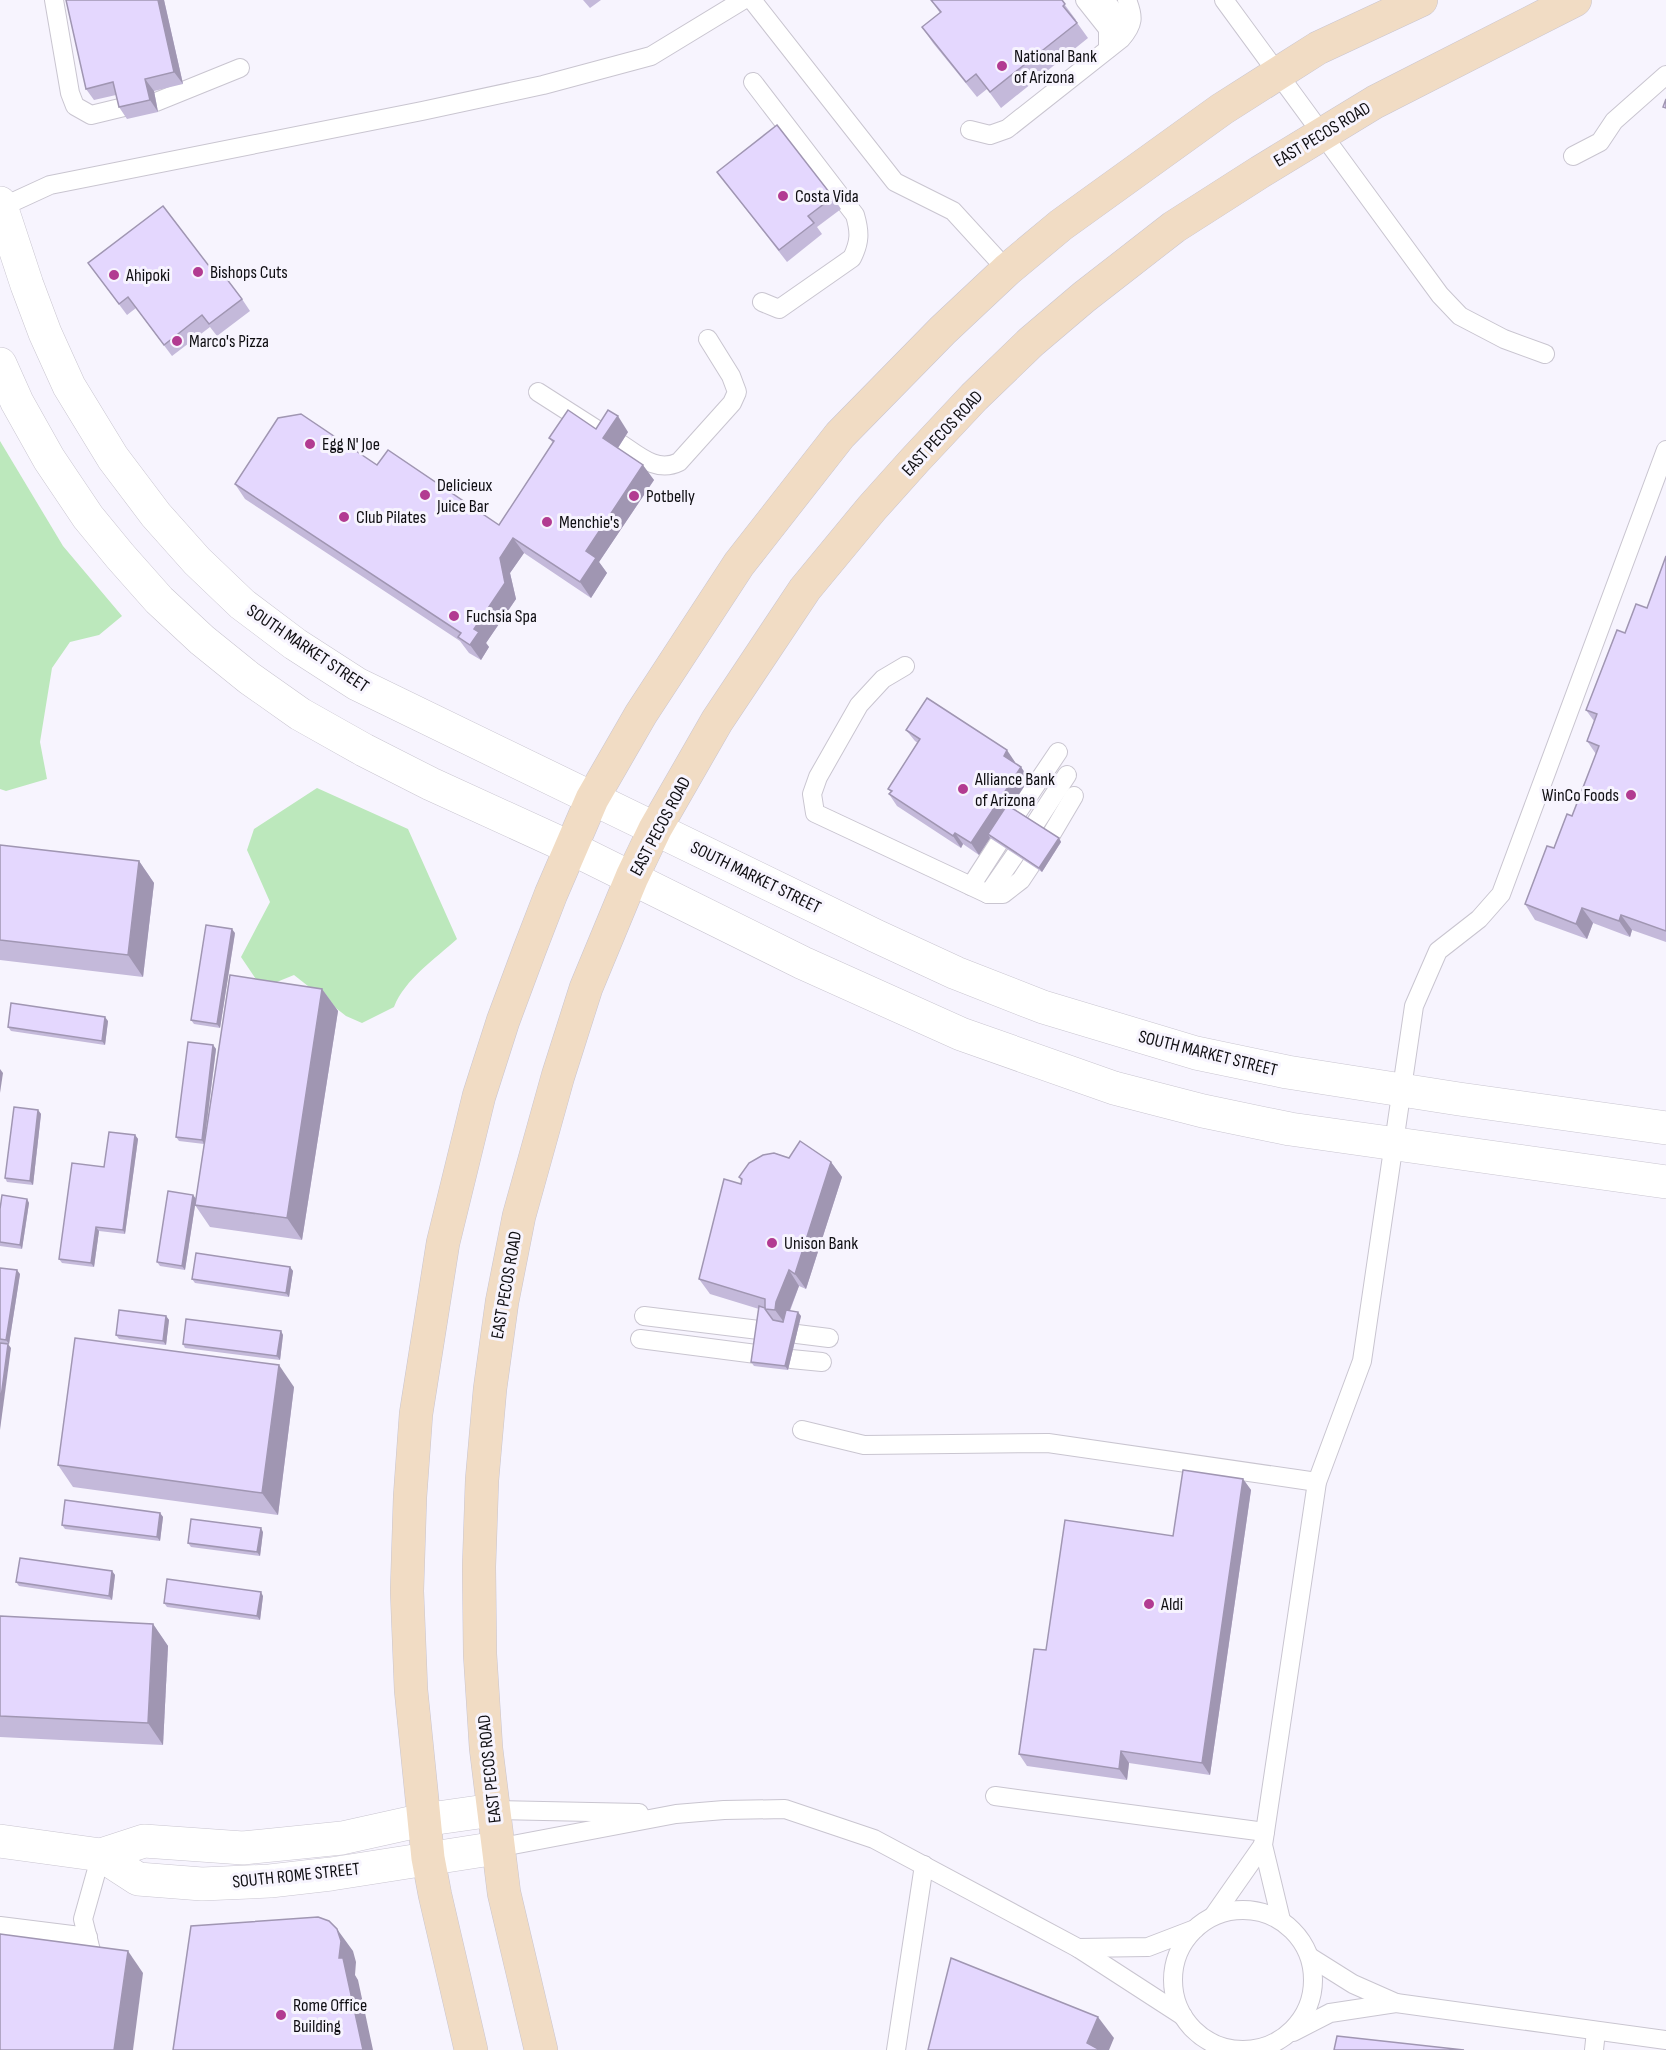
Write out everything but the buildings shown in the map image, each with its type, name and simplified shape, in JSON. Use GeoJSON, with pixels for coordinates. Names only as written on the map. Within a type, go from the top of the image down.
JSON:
{"type":"FeatureCollection","features":[{"type":"Feature","properties":{"kind":"main road"},"geometry":{"type":"LineString","coordinates":[[471,2050],[428,1858],[411,1690],[407,1591],[416,1414],[443,1243],[479,1096],[525,961],[592,799],[641,714],[739,564],[840,435],[943,330],[1007,270],[1061,225],[1222,109],[1318,48],[1421,0]]}},
{"type":"Feature","properties":{"kind":"main road","name":"EAST PECOS ROAD"},"geometry":{"type":"LineString","coordinates":[[541,2050],[504,1893],[486,1748],[480,1654],[479,1567],[482,1480],[490,1389],[501,1302],[519,1216],[558,1076],[586,988],[632,877],[655,830],[717,721],[805,589],[872,508],[974,398],[1031,342],[1084,297],[1174,227],[1260,172],[1375,102],[1575,0]]}},
{"type":"Feature","properties":{"kind":"street","name":"SOUTH MARKET STREET"},"geometry":{"type":"LineString","coordinates":[[0,203],[27,285],[69,386],[113,458],[156,515],[197,561],[242,604],[295,644],[357,684],[655,830],[956,973],[1043,1007],[1196,1053],[1287,1072],[1402,1091],[1666,1128]]}},
{"type":"Feature","properties":{"kind":"street"},"geometry":{"type":"LineString","coordinates":[[0,364],[17,402],[49,459],[88,517],[159,600],[202,640],[249,678],[315,723],[431,784],[632,877],[803,963],[961,1034],[1114,1088],[1203,1111],[1290,1129],[1666,1182]]}},
{"type":"Feature","properties":{"kind":"street","name":"SOUTH ROME STREET"},"geometry":{"type":"LineString","coordinates":[[0,1841],[101,1854],[144,1841],[243,1848],[342,1838],[423,1820],[493,1810]]}},
{"type":"Feature","properties":{"kind":"street","name":"SOUTH ROME STREET"},"geometry":{"type":"LineString","coordinates":[[101,1854],[138,1879],[202,1884],[270,1881],[331,1874],[497,1848]]}},
{"type":"Feature","properties":{"kind":"lane"},"geometry":{"type":"LineString","coordinates":[[54,0],[70,93],[75,106],[91,115],[124,107]]}},
{"type":"Feature","properties":{"kind":"lane"},"geometry":{"type":"LineString","coordinates":[[0,208],[50,185],[422,111],[543,85],[651,56],[743,0]]}},
{"type":"Feature","properties":{"kind":"lane"},"geometry":{"type":"LineString","coordinates":[[752,0],[895,182],[953,211],[1007,270]]}},
{"type":"Feature","properties":{"kind":"lane"},"geometry":{"type":"LineString","coordinates":[[1084,0],[1108,29],[1108,49]]}},
{"type":"Feature","properties":{"kind":"lane"},"geometry":{"type":"LineString","coordinates":[[1105,0],[1123,23],[1124,35]]}},
{"type":"Feature","properties":{"kind":"lane"},"geometry":{"type":"LineString","coordinates":[[970,130],[990,135],[1007,129],[1108,49],[1129,29],[1133,15],[1127,0]]}},
{"type":"Feature","properties":{"kind":"lane"},"geometry":{"type":"LineString","coordinates":[[1224,0],[1440,295],[1460,316],[1504,339],[1545,354]]}},
{"type":"Feature","properties":{"kind":"lane"},"geometry":{"type":"LineString","coordinates":[[156,102],[240,68]]}},
{"type":"Feature","properties":{"kind":"lane"},"geometry":{"type":"LineString","coordinates":[[1573,156],[1600,142],[1614,121],[1666,75]]}},
{"type":"Feature","properties":{"kind":"lane"},"geometry":{"type":"LineString","coordinates":[[753,82],[855,215],[860,233],[859,246],[852,258],[779,309],[762,302]]}},
{"type":"Feature","properties":{"kind":"lane"},"geometry":{"type":"LineString","coordinates":[[538,392],[649,463],[671,466],[679,462],[732,403],[737,392],[731,376],[708,339]]}},
{"type":"Feature","properties":{"kind":"lane"},"geometry":{"type":"LineString","coordinates":[[1281,1920],[1264,1839],[1317,1482],[1362,1361],[1414,1006],[1438,951],[1479,919],[1501,894],[1666,450]]}},
{"type":"Feature","properties":{"kind":"lane"},"geometry":{"type":"LineString","coordinates":[[905,666],[883,679],[859,705],[818,777],[812,794],[814,813],[988,894],[1003,894],[1021,880],[1030,866]]}},
{"type":"Feature","properties":{"kind":"lane"},"geometry":{"type":"LineString","coordinates":[[1017,813],[1058,752]]}},
{"type":"Feature","properties":{"kind":"lane"},"geometry":{"type":"LineString","coordinates":[[1035,824],[1067,775]]}},
{"type":"Feature","properties":{"kind":"lane"},"geometry":{"type":"LineString","coordinates":[[1051,835],[1074,796]]}},
{"type":"Feature","properties":{"kind":"lane"},"geometry":{"type":"LineString","coordinates":[[971,886],[998,844]]}},
{"type":"Feature","properties":{"kind":"lane"},"geometry":{"type":"LineString","coordinates":[[988,894],[1015,855]]}},
{"type":"Feature","properties":{"kind":"lane"},"geometry":{"type":"LineString","coordinates":[[644,1316],[759,1330]]}},
{"type":"Feature","properties":{"kind":"lane"},"geometry":{"type":"LineString","coordinates":[[796,1334],[829,1338]]}},
{"type":"Feature","properties":{"kind":"lane"},"geometry":{"type":"LineString","coordinates":[[640,1339],[756,1354]]}},
{"type":"Feature","properties":{"kind":"lane"},"geometry":{"type":"LineString","coordinates":[[790,1359],[822,1362]]}},
{"type":"Feature","properties":{"kind":"lane"},"geometry":{"type":"LineString","coordinates":[[802,1430],[864,1445],[1048,1443],[1317,1482]]}},
{"type":"Feature","properties":{"kind":"lane"},"geometry":{"type":"LineString","coordinates":[[995,1796],[1264,1839]]}},
{"type":"Feature","properties":{"kind":"lane"},"geometry":{"type":"LineString","coordinates":[[497,1848],[676,1814],[785,1809],[874,1839],[924,1865],[1078,1948],[1183,2016]]}},
{"type":"Feature","properties":{"kind":"lane"},"geometry":{"type":"LineString","coordinates":[[493,1810],[676,1814]]}},
{"type":"Feature","properties":{"kind":"lane"},"geometry":{"type":"LineString","coordinates":[[1078,1948],[1148,1947],[1195,1929],[1214,1915],[1264,1839]]}},
{"type":"Feature","properties":{"kind":"lane"},"geometry":{"type":"LineString","coordinates":[[95,1967],[83,1919],[101,1854]]}},
{"type":"Feature","properties":{"kind":"lane"},"geometry":{"type":"LineString","coordinates":[[896,2050],[924,1865]]}},
{"type":"Feature","properties":{"kind":"lane"},"geometry":{"type":"LineString","coordinates":[[1214,1915],[1237,1910],[1260,1911],[1281,1920],[1299,1936],[1310,1957],[1314,1980],[1311,2000],[1302,2019],[1288,2034]]}},
{"type":"Feature","properties":{"kind":"lane"},"geometry":{"type":"LineString","coordinates":[[0,1926],[88,1937]]}},
{"type":"Feature","properties":{"kind":"lane"},"geometry":{"type":"LineString","coordinates":[[1195,1929],[1181,1947],[1174,1970],[1174,1994],[1183,2016],[1196,2032],[1212,2043],[1232,2049],[1251,2050],[1269,2047],[1288,2034],[1330,2013],[1396,2004],[1666,2040]]}},
{"type":"Feature","properties":{"kind":"lane"},"geometry":{"type":"LineString","coordinates":[[1310,1957],[1353,1984],[1396,2004]]}},
{"type":"Feature","properties":{"kind":"lane"},"geometry":{"type":"LineString","coordinates":[[1594,2050],[1596,2031]]}},
{"type":"Feature","properties":{"kind":"lane"},"geometry":{"type":"LineString","coordinates":[[1196,2032],[1200,2050]]}},
{"type":"Feature","properties":{"kind":"green space"},"geometry":{"type":"Polygon","coordinates":[[[0,441],[63,546],[122,616],[99,635],[70,642],[52,668],[40,742],[47,779],[6,791],[0,789],[0,441]]]}},
{"type":"Feature","properties":{"kind":"green space"},"geometry":{"type":"Polygon","coordinates":[[[317,788],[408,829],[457,939],[413,978],[394,1007],[362,1023],[346,1016],[294,975],[262,988],[241,957],[270,902],[247,850],[254,829],[317,788]]]}},
{"type":"Feature","properties":{"kind":"place","name":"National Bank of Arizona"},"geometry":{"type":"Point","coordinates":[1002,66]}},
{"type":"Feature","properties":{"kind":"place","name":"Costa Vida"},"geometry":{"type":"Point","coordinates":[783,196]}},
{"type":"Feature","properties":{"kind":"place","name":"Bishops Cuts"},"geometry":{"type":"Point","coordinates":[198,272]}},
{"type":"Feature","properties":{"kind":"place","name":"Ahipoki"},"geometry":{"type":"Point","coordinates":[114,275]}},
{"type":"Feature","properties":{"kind":"place","name":"Marco's Pizza"},"geometry":{"type":"Point","coordinates":[177,341]}},
{"type":"Feature","properties":{"kind":"place","name":"Egg N' Joe"},"geometry":{"type":"Point","coordinates":[310,444]}},
{"type":"Feature","properties":{"kind":"place","name":"Delicieux Juice Bar"},"geometry":{"type":"Point","coordinates":[425,495]}},
{"type":"Feature","properties":{"kind":"place","name":"Potbelly"},"geometry":{"type":"Point","coordinates":[634,496]}},
{"type":"Feature","properties":{"kind":"place","name":"Club Pilates"},"geometry":{"type":"Point","coordinates":[344,517]}},
{"type":"Feature","properties":{"kind":"place","name":"Menchie's"},"geometry":{"type":"Point","coordinates":[547,522]}},
{"type":"Feature","properties":{"kind":"place","name":"Fuchsia Spa"},"geometry":{"type":"Point","coordinates":[454,616]}},
{"type":"Feature","properties":{"kind":"place","name":"Alliance Bank of Arizona"},"geometry":{"type":"Point","coordinates":[963,789]}},
{"type":"Feature","properties":{"kind":"place","name":"WinCo Foods"},"geometry":{"type":"Point","coordinates":[1631,795]}},
{"type":"Feature","properties":{"kind":"place","name":"Unison Bank"},"geometry":{"type":"Point","coordinates":[772,1243]}},
{"type":"Feature","properties":{"kind":"place","name":"Aldi"},"geometry":{"type":"Point","coordinates":[1149,1604]}},
{"type":"Feature","properties":{"kind":"place","name":"Rome Office Building"},"geometry":{"type":"Point","coordinates":[281,2015]}}]}
